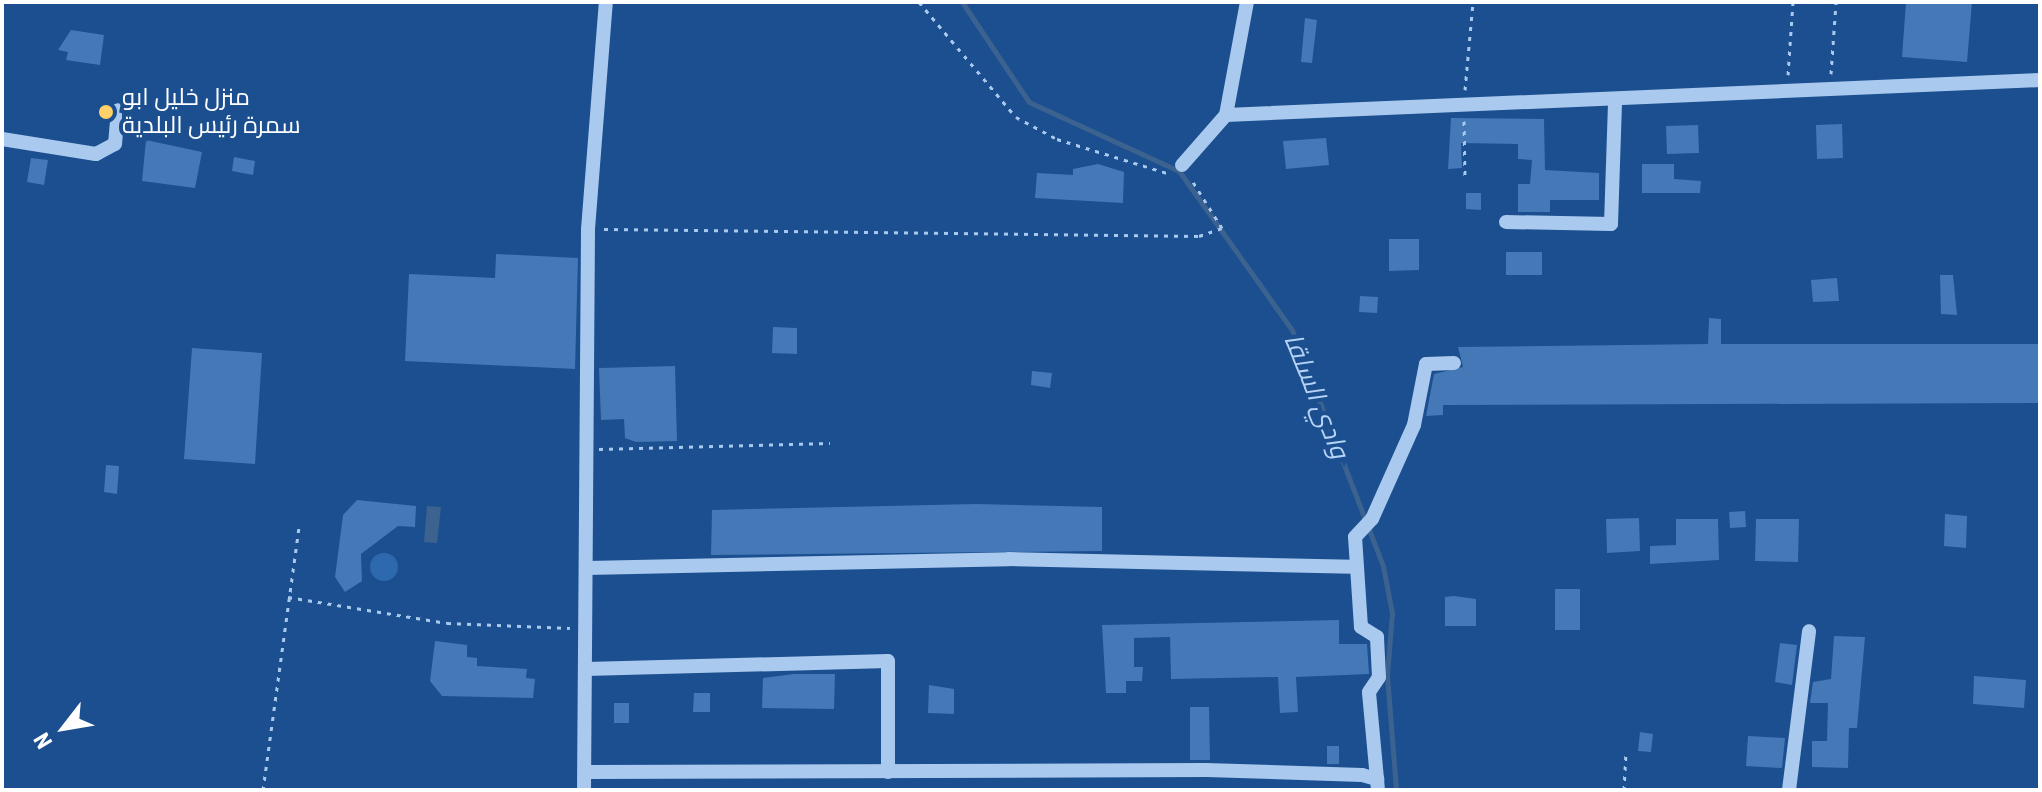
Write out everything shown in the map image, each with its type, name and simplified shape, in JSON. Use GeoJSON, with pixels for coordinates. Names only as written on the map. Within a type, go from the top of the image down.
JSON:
{"type":"FeatureCollection","features":[{"type":"Feature","properties":{"kind":"street"},"geometry":{"type":"LineString","coordinates":[[584,790],[587,568],[583,449],[588,229],[606,2]]}},
{"type":"Feature","properties":{"kind":"street"},"geometry":{"type":"LineString","coordinates":[[1182,165],[1226,115],[1247,2]]}},
{"type":"Feature","properties":{"kind":"street"},"geometry":{"type":"LineString","coordinates":[[1226,115],[1513,100],[1615,103],[1787,91],[2040,80]]}},
{"type":"Feature","properties":{"kind":"street"},"geometry":{"type":"LineString","coordinates":[[1506,222],[1611,224],[1615,103]]}},
{"type":"Feature","properties":{"kind":"street"},"geometry":{"type":"LineString","coordinates":[[2,139],[96,154],[115,144],[118,110]]}},
{"type":"Feature","properties":{"kind":"street"},"geometry":{"type":"LineString","coordinates":[[585,772],[1206,770],[1378,784],[1369,692],[1379,677],[1377,637],[1361,627],[1352,567],[1355,537],[1372,519],[1414,425],[1426,364],[1454,363]]}},
{"type":"Feature","properties":{"kind":"street"},"geometry":{"type":"LineString","coordinates":[[587,568],[1009,559],[1352,567]]}},
{"type":"Feature","properties":{"kind":"street"},"geometry":{"type":"LineString","coordinates":[[1789,790],[1809,631]]}},
{"type":"Feature","properties":{"kind":"street"},"geometry":{"type":"LineString","coordinates":[[586,669],[888,661],[888,772]]}},
{"type":"Feature","properties":{"kind":"path"},"geometry":{"type":"LineString","coordinates":[[588,229],[1199,236],[1222,228],[1182,165],[1167,175],[1016,117],[919,2]]}},
{"type":"Feature","properties":{"kind":"path"},"geometry":{"type":"LineString","coordinates":[[1787,91],[1793,2]]}},
{"type":"Feature","properties":{"kind":"path"},"geometry":{"type":"LineString","coordinates":[[1830,89],[1836,2]]}},
{"type":"Feature","properties":{"kind":"path"},"geometry":{"type":"LineString","coordinates":[[583,449],[830,443]]}},
{"type":"Feature","properties":{"kind":"path"},"geometry":{"type":"LineString","coordinates":[[263,790],[299,528]]}},
{"type":"Feature","properties":{"kind":"path"},"geometry":{"type":"LineString","coordinates":[[288,597],[447,623],[586,629]]}},
{"type":"Feature","properties":{"kind":"path"},"geometry":{"type":"LineString","coordinates":[[1624,790],[1626,753]]}},
{"type":"Feature","properties":{"kind":"shaded area"},"geometry":{"type":"Polygon","coordinates":[[[427,506],[441,507],[437,543],[424,542],[427,506]]]}},
{"type":"Feature","properties":{"kind":"shaded area"},"geometry":{"type":"Polygon","coordinates":[[[384,553],[394,557],[398,567],[394,577],[384,581],[374,577],[370,567],[374,557],[384,553]]]}},
{"type":"Feature","properties":{"kind":"building"},"geometry":{"type":"Polygon","coordinates":[[[1906,2],[1972,2],[1967,62],[1902,57],[1906,2]]]}},
{"type":"Feature","properties":{"kind":"building"},"geometry":{"type":"Polygon","coordinates":[[[1305,18],[1317,20],[1312,63],[1301,62],[1305,18]]]}},
{"type":"Feature","properties":{"kind":"building"},"geometry":{"type":"Polygon","coordinates":[[[71,30],[104,35],[100,65],[66,60],[68,52],[58,50],[71,30]]]}},
{"type":"Feature","properties":{"kind":"building"},"geometry":{"type":"Polygon","coordinates":[[[1451,118],[1544,119],[1545,170],[1599,173],[1599,200],[1550,200],[1550,212],[1518,212],[1518,184],[1530,184],[1532,160],[1518,159],[1518,144],[1461,143],[1462,168],[1448,169],[1451,118]]]}},
{"type":"Feature","properties":{"kind":"building"},"geometry":{"type":"Polygon","coordinates":[[[1842,124],[1843,158],[1817,159],[1816,125],[1842,124]]]}},
{"type":"Feature","properties":{"kind":"building"},"geometry":{"type":"Polygon","coordinates":[[[1698,125],[1699,153],[1667,154],[1666,126],[1698,125]]]}},
{"type":"Feature","properties":{"kind":"building"},"geometry":{"type":"Polygon","coordinates":[[[1326,138],[1329,165],[1286,169],[1283,141],[1326,138]]]}},
{"type":"Feature","properties":{"kind":"building"},"geometry":{"type":"Polygon","coordinates":[[[146,140],[202,152],[195,188],[142,181],[146,140]]]}},
{"type":"Feature","properties":{"kind":"building"},"geometry":{"type":"Polygon","coordinates":[[[234,157],[255,161],[253,175],[232,171],[234,157]]]}},
{"type":"Feature","properties":{"kind":"building"},"geometry":{"type":"Polygon","coordinates":[[[31,158],[48,160],[44,185],[27,182],[31,158]]]}},
{"type":"Feature","properties":{"kind":"building"},"geometry":{"type":"Polygon","coordinates":[[[1098,164],[1124,172],[1123,203],[1035,198],[1037,173],[1073,175],[1073,169],[1098,164]]]}},
{"type":"Feature","properties":{"kind":"building"},"geometry":{"type":"Polygon","coordinates":[[[1642,164],[1674,164],[1674,179],[1701,181],[1700,193],[1642,193],[1642,164]]]}},
{"type":"Feature","properties":{"kind":"building"},"geometry":{"type":"Polygon","coordinates":[[[1466,193],[1481,193],[1481,210],[1466,209],[1466,193]]]}},
{"type":"Feature","properties":{"kind":"building"},"geometry":{"type":"Polygon","coordinates":[[[1389,239],[1419,239],[1419,270],[1389,271],[1389,239]]]}},
{"type":"Feature","properties":{"kind":"building"},"geometry":{"type":"Polygon","coordinates":[[[1506,252],[1542,252],[1542,275],[1506,275],[1506,252]]]}},
{"type":"Feature","properties":{"kind":"building"},"geometry":{"type":"Polygon","coordinates":[[[496,254],[578,258],[575,369],[405,361],[409,274],[495,278],[496,254]]]}},
{"type":"Feature","properties":{"kind":"building"},"geometry":{"type":"Polygon","coordinates":[[[1940,275],[1953,275],[1957,315],[1941,314],[1940,275]]]}},
{"type":"Feature","properties":{"kind":"building"},"geometry":{"type":"Polygon","coordinates":[[[1837,278],[1839,301],[1813,302],[1811,280],[1837,278]]]}},
{"type":"Feature","properties":{"kind":"building"},"geometry":{"type":"Polygon","coordinates":[[[1360,296],[1378,297],[1377,313],[1359,312],[1360,296]]]}},
{"type":"Feature","properties":{"kind":"building"},"geometry":{"type":"Polygon","coordinates":[[[1709,318],[1721,319],[1721,344],[2040,344],[2040,403],[1443,405],[1443,415],[1426,416],[1434,374],[1463,367],[1458,347],[1708,344],[1709,318]]]}},
{"type":"Feature","properties":{"kind":"building"},"geometry":{"type":"Polygon","coordinates":[[[773,327],[797,328],[797,354],[772,353],[773,327]]]}},
{"type":"Feature","properties":{"kind":"building"},"geometry":{"type":"Polygon","coordinates":[[[192,348],[262,353],[255,464],[184,459],[192,348]]]}},
{"type":"Feature","properties":{"kind":"building"},"geometry":{"type":"Polygon","coordinates":[[[675,366],[677,441],[636,442],[625,438],[624,419],[601,420],[599,368],[675,366]]]}},
{"type":"Feature","properties":{"kind":"building"},"geometry":{"type":"Polygon","coordinates":[[[1032,371],[1052,373],[1050,388],[1031,385],[1032,371]]]}},
{"type":"Feature","properties":{"kind":"building"},"geometry":{"type":"Polygon","coordinates":[[[106,465],[119,466],[117,494],[104,492],[106,465]]]}},
{"type":"Feature","properties":{"kind":"building"},"geometry":{"type":"Polygon","coordinates":[[[357,500],[416,506],[415,527],[398,526],[361,554],[362,581],[345,592],[335,577],[343,515],[357,500]]]}},
{"type":"Feature","properties":{"kind":"building"},"geometry":{"type":"Polygon","coordinates":[[[976,504],[1102,507],[1102,551],[711,555],[712,510],[976,504]]]}},
{"type":"Feature","properties":{"kind":"building"},"geometry":{"type":"Polygon","coordinates":[[[1745,511],[1746,527],[1730,528],[1729,512],[1745,511]]]}},
{"type":"Feature","properties":{"kind":"building"},"geometry":{"type":"Polygon","coordinates":[[[1945,514],[1967,516],[1966,548],[1944,546],[1945,514]]]}},
{"type":"Feature","properties":{"kind":"building"},"geometry":{"type":"Polygon","coordinates":[[[1639,518],[1640,551],[1607,553],[1606,519],[1639,518]]]}},
{"type":"Feature","properties":{"kind":"building"},"geometry":{"type":"Polygon","coordinates":[[[1676,519],[1718,519],[1719,560],[1650,564],[1650,546],[1676,545],[1676,519]]]}},
{"type":"Feature","properties":{"kind":"building"},"geometry":{"type":"Polygon","coordinates":[[[1756,519],[1799,519],[1798,562],[1755,561],[1756,519]]]}},
{"type":"Feature","properties":{"kind":"building"},"geometry":{"type":"Polygon","coordinates":[[[1555,589],[1580,589],[1580,630],[1555,630],[1555,589]]]}},
{"type":"Feature","properties":{"kind":"building"},"geometry":{"type":"Polygon","coordinates":[[[1445,597],[1476,599],[1476,626],[1445,626],[1445,597]]]}},
{"type":"Feature","properties":{"kind":"building"},"geometry":{"type":"Polygon","coordinates":[[[1339,620],[1339,644],[1367,644],[1369,674],[1296,677],[1298,712],[1280,713],[1278,677],[1171,679],[1170,637],[1134,638],[1134,667],[1143,667],[1142,681],[1126,681],[1126,693],[1106,693],[1102,625],[1339,620]]]}},
{"type":"Feature","properties":{"kind":"building"},"geometry":{"type":"Polygon","coordinates":[[[1834,636],[1865,637],[1857,728],[1849,728],[1848,768],[1812,767],[1812,741],[1827,741],[1828,703],[1810,703],[1813,682],[1831,679],[1834,636]]]}},
{"type":"Feature","properties":{"kind":"building"},"geometry":{"type":"Polygon","coordinates":[[[435,641],[467,645],[467,657],[477,658],[477,666],[527,669],[526,678],[535,679],[533,698],[442,696],[430,681],[435,641]]]}},
{"type":"Feature","properties":{"kind":"building"},"geometry":{"type":"Polygon","coordinates":[[[1780,643],[1797,645],[1792,685],[1775,682],[1780,643]]]}},
{"type":"Feature","properties":{"kind":"building"},"geometry":{"type":"Polygon","coordinates":[[[835,674],[834,709],[762,708],[763,678],[835,674]]]}},
{"type":"Feature","properties":{"kind":"building"},"geometry":{"type":"Polygon","coordinates":[[[1974,676],[2026,680],[2024,708],[1973,704],[1974,676]]]}},
{"type":"Feature","properties":{"kind":"building"},"geometry":{"type":"Polygon","coordinates":[[[929,685],[954,689],[954,714],[928,713],[929,685]]]}},
{"type":"Feature","properties":{"kind":"building"},"geometry":{"type":"Polygon","coordinates":[[[694,693],[710,693],[710,712],[693,712],[694,693]]]}},
{"type":"Feature","properties":{"kind":"building"},"geometry":{"type":"Polygon","coordinates":[[[614,703],[629,703],[629,723],[614,723],[614,703]]]}},
{"type":"Feature","properties":{"kind":"building"},"geometry":{"type":"Polygon","coordinates":[[[1190,707],[1209,707],[1210,760],[1190,760],[1190,707]]]}},
{"type":"Feature","properties":{"kind":"building"},"geometry":{"type":"Polygon","coordinates":[[[1640,732],[1653,734],[1651,752],[1638,751],[1640,732]]]}},
{"type":"Feature","properties":{"kind":"building"},"geometry":{"type":"Polygon","coordinates":[[[1748,736],[1785,738],[1782,768],[1746,766],[1748,736]]]}},
{"type":"Feature","properties":{"kind":"building"},"geometry":{"type":"Polygon","coordinates":[[[1327,746],[1339,746],[1339,764],[1327,764],[1327,746]]]}},
{"type":"Feature","properties":{"kind":"waterway","name":"وادي السلقا"},"geometry":{"type":"LineString","coordinates":[[962,2],[1029,102],[1179,171],[1292,330],[1383,566],[1392,613],[1387,675],[1396,790]]}},
{"type":"Feature","properties":{"kind":"place","name":"منزل خليل ابو سمرة رئيس البلدية"},"geometry":{"type":"Point","coordinates":[106,112]}}]}
